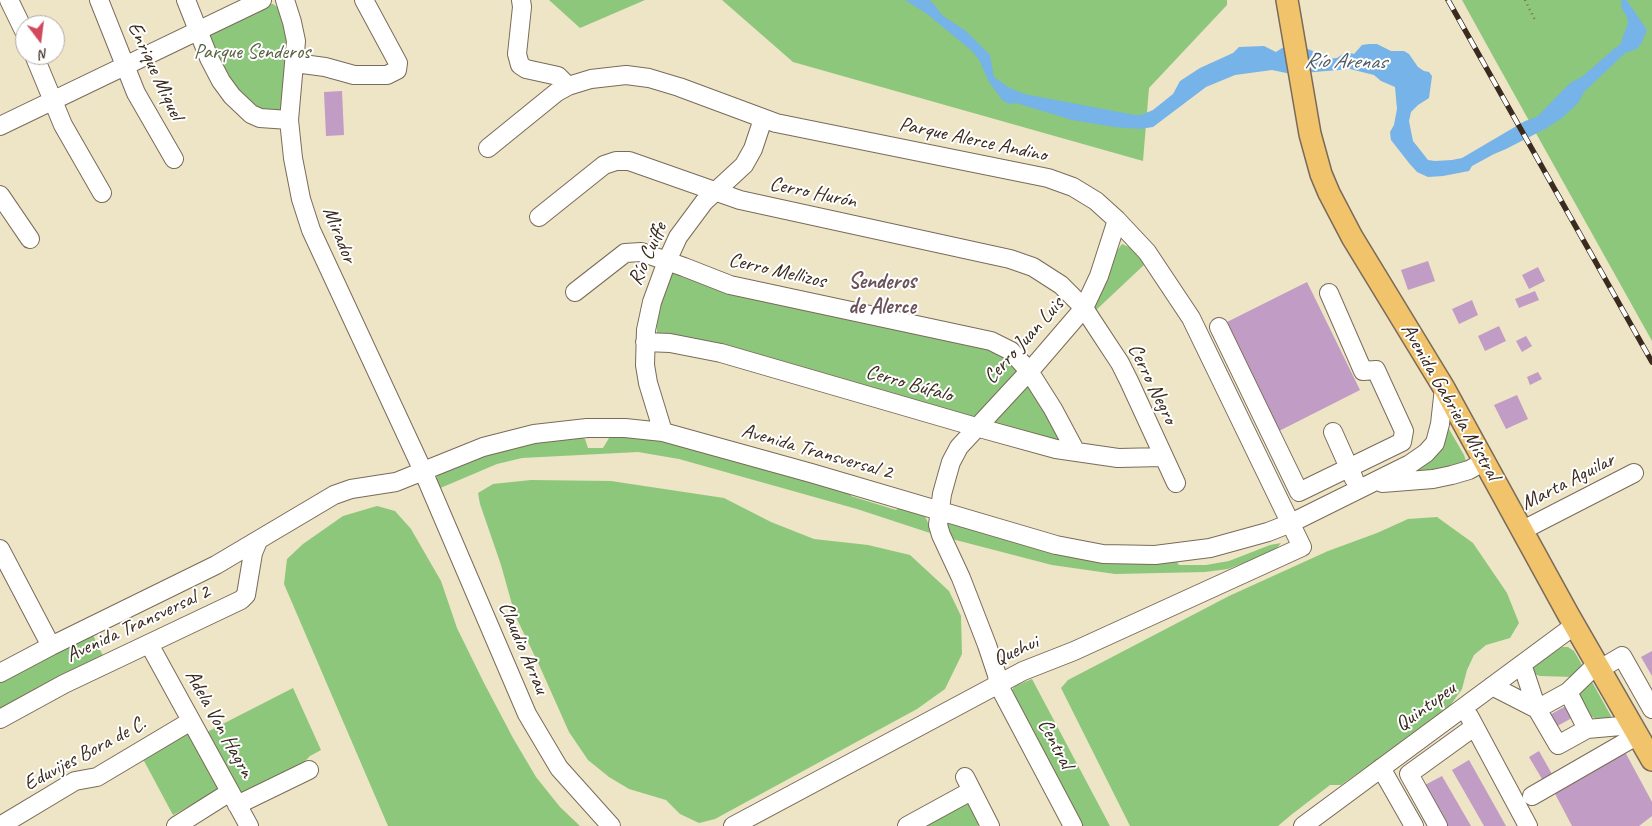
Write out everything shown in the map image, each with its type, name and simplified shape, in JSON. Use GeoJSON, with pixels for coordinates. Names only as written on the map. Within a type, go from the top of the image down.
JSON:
{"type":"FeatureCollection","features":[{"type":"Feature","properties":{"kind":"main road","name":"Avenida Gabriela Mistral"},"geometry":{"type":"LineString","coordinates":[[1287,0],[1314,151],[1329,193],[1352,237],[1444,388],[1652,760]]}},
{"type":"Feature","properties":{"kind":"street"},"geometry":{"type":"LineString","coordinates":[[9,0],[16,15]]}},
{"type":"Feature","properties":{"kind":"street","name":"Enrique Miquel"},"geometry":{"type":"LineString","coordinates":[[99,0],[125,66],[147,114],[174,159]]}},
{"type":"Feature","properties":{"kind":"street"},"geometry":{"type":"LineString","coordinates":[[186,0],[209,58],[221,81],[242,106],[251,114],[260,118],[289,120]]}},
{"type":"Feature","properties":{"kind":"street"},"geometry":{"type":"LineString","coordinates":[[0,126],[262,0]]}},
{"type":"Feature","properties":{"kind":"street","name":"Mirador"},"geometry":{"type":"LineString","coordinates":[[285,0],[295,30],[295,63],[289,120],[294,170],[300,199],[311,230],[423,470]]}},
{"type":"Feature","properties":{"kind":"street"},"geometry":{"type":"LineString","coordinates":[[295,63],[325,67],[354,75],[387,75],[396,70],[398,63],[364,0]]}},
{"type":"Feature","properties":{"kind":"street"},"geometry":{"type":"LineString","coordinates":[[521,0],[522,7],[517,54],[520,65],[526,69],[558,76],[568,86]]}},
{"type":"Feature","properties":{"kind":"street"},"geometry":{"type":"LineString","coordinates":[[38,65],[52,101],[74,146],[102,193]]}},
{"type":"Feature","properties":{"kind":"street","name":"Parque Alerce Andino"},"geometry":{"type":"LineString","coordinates":[[488,148],[557,92],[568,86],[591,79],[612,76],[637,76],[679,87],[763,119],[1060,182],[1086,193],[1117,220],[1147,252],[1191,318],[1291,523]]}},
{"type":"Feature","properties":{"kind":"street","name":"Río Cuiffe"},"geometry":{"type":"LineString","coordinates":[[663,432],[648,383],[645,365],[645,342],[652,302],[667,260],[686,224],[714,191],[749,158],[763,119]]}},
{"type":"Feature","properties":{"kind":"street","name":"Cerro Hurón"},"geometry":{"type":"LineString","coordinates":[[539,217],[604,165],[616,161],[629,161],[753,203],[1033,266],[1053,279],[1084,308]]}},
{"type":"Feature","properties":{"kind":"street"},"geometry":{"type":"LineString","coordinates":[[0,195],[30,239]]}},
{"type":"Feature","properties":{"kind":"street","name":"Cerro Juan Luis"},"geometry":{"type":"LineString","coordinates":[[940,511],[942,494],[951,462],[959,447],[1029,372],[1084,308],[1099,276],[1117,220]]}},
{"type":"Feature","properties":{"kind":"street","name":"Cerro Mellizos"},"geometry":{"type":"LineString","coordinates":[[575,292],[625,253],[641,252],[667,260],[730,285],[991,341],[1012,352],[1029,372],[1053,409],[1076,452]]}},
{"type":"Feature","properties":{"kind":"street"},"geometry":{"type":"LineString","coordinates":[[1219,327],[1299,492],[1402,442],[1404,431],[1376,370],[1363,370],[1329,293]]}},
{"type":"Feature","properties":{"kind":"street","name":"Cerro Negro"},"geometry":{"type":"LineString","coordinates":[[1084,308],[1120,363],[1176,483]]}},
{"type":"Feature","properties":{"kind":"street","name":"Cerro Búfalo"},"geometry":{"type":"LineString","coordinates":[[645,342],[670,342],[721,353],[1048,447],[1118,458],[1163,458]]}},
{"type":"Feature","properties":{"kind":"street","name":"Avenida Transversal 2"},"geometry":{"type":"LineString","coordinates":[[0,673],[173,587],[258,541],[334,495],[351,489],[396,482],[483,447],[534,434],[587,428],[624,428],[663,432],[1056,545],[1091,552],[1134,555],[1174,554],[1244,540],[1291,523],[1415,461],[1432,448],[1435,443],[1440,424],[1444,388]]}},
{"type":"Feature","properties":{"kind":"street"},"geometry":{"type":"LineString","coordinates":[[1334,432],[1350,468],[1364,488]]}},
{"type":"Feature","properties":{"kind":"street","name":"Avenida Transversal 2"},"geometry":{"type":"LineString","coordinates":[[1364,488],[1452,475],[1485,462]]}},
{"type":"Feature","properties":{"kind":"street","name":"Claudio Arrau"},"geometry":{"type":"LineString","coordinates":[[423,470],[527,714],[559,768],[611,826]]}},
{"type":"Feature","properties":{"kind":"street","name":"Marta Aguilar"},"geometry":{"type":"LineString","coordinates":[[1523,530],[1634,473]]}},
{"type":"Feature","properties":{"kind":"street","name":"Central"},"geometry":{"type":"LineString","coordinates":[[940,511],[938,525],[941,535],[975,612],[993,661],[998,684],[1070,825]]}},
{"type":"Feature","properties":{"kind":"street","name":"Quehui"},"geometry":{"type":"LineString","coordinates":[[733,826],[1023,671],[1074,651],[1302,547],[1291,523]]}},
{"type":"Feature","properties":{"kind":"street","name":"Avenida Transversal 2"},"geometry":{"type":"LineString","coordinates":[[0,718],[64,684],[241,600],[246,595],[253,553],[258,541]]}},
{"type":"Feature","properties":{"kind":"street"},"geometry":{"type":"LineString","coordinates":[[0,549],[51,646]]}},
{"type":"Feature","properties":{"kind":"street","name":"Quintupeu"},"geometry":{"type":"LineString","coordinates":[[1303,826],[1575,625]]}},
{"type":"Feature","properties":{"kind":"street","name":"Adela Von Hagrn"},"geometry":{"type":"LineString","coordinates":[[149,644],[249,826]]}},
{"type":"Feature","properties":{"kind":"street"},"geometry":{"type":"LineString","coordinates":[[1537,709],[1568,692],[1598,666],[1622,656],[1652,709]]}},
{"type":"Feature","properties":{"kind":"street"},"geometry":{"type":"LineString","coordinates":[[1522,664],[1537,709],[1558,745],[1587,729],[1635,730]]}},
{"type":"Feature","properties":{"kind":"street"},"geometry":{"type":"LineString","coordinates":[[1492,686],[1537,709]]}},
{"type":"Feature","properties":{"kind":"street"},"geometry":{"type":"LineString","coordinates":[[1568,692],[1587,729]]}},
{"type":"Feature","properties":{"kind":"street"},"geometry":{"type":"LineString","coordinates":[[1464,707],[1528,826]]}},
{"type":"Feature","properties":{"kind":"street","name":"Eduvijes Bora de C."},"geometry":{"type":"LineString","coordinates":[[0,826],[76,781],[97,777],[191,721]]}},
{"type":"Feature","properties":{"kind":"street"},"geometry":{"type":"LineString","coordinates":[[1438,826],[1409,774],[1474,727]]}},
{"type":"Feature","properties":{"kind":"street"},"geometry":{"type":"LineString","coordinates":[[1532,796],[1635,730]]}},
{"type":"Feature","properties":{"kind":"street"},"geometry":{"type":"LineString","coordinates":[[1381,768],[1414,826]]}},
{"type":"Feature","properties":{"kind":"street"},"geometry":{"type":"LineString","coordinates":[[176,826],[234,799],[308,770]]}},
{"type":"Feature","properties":{"kind":"street"},"geometry":{"type":"LineString","coordinates":[[907,826],[968,784],[990,826]]}},
{"type":"Feature","properties":{"kind":"path"},"geometry":{"type":"LineString","coordinates":[[1525,0],[1536,22]]}},
{"type":"Feature","properties":{"kind":"green space"},"geometry":{"type":"Polygon","coordinates":[[[549,0],[645,0],[580,28],[549,0]]]}},
{"type":"Feature","properties":{"kind":"green space"},"geometry":{"type":"Polygon","coordinates":[[[722,0],[1227,0],[1227,5],[1149,88],[1143,161],[793,62],[722,0]]]}},
{"type":"Feature","properties":{"kind":"green space"},"geometry":{"type":"Polygon","coordinates":[[[1462,0],[1652,0],[1652,341],[1494,58],[1462,0]]]}},
{"type":"Feature","properties":{"kind":"green space","name":"Parque Senderos"},"geometry":{"type":"Polygon","coordinates":[[[268,4],[273,4],[280,9],[289,42],[283,108],[279,115],[242,102],[209,40],[210,32],[268,4]]]}},
{"type":"Feature","properties":{"kind":"green space"},"geometry":{"type":"Polygon","coordinates":[[[1122,244],[1134,251],[1145,264],[1094,312],[1091,311],[1114,255],[1122,244]]]}},
{"type":"Feature","properties":{"kind":"green space"},"geometry":{"type":"Polygon","coordinates":[[[674,272],[987,343],[1019,369],[976,419],[657,336],[659,304],[669,274],[674,272]]]}},
{"type":"Feature","properties":{"kind":"green space"},"geometry":{"type":"Polygon","coordinates":[[[1028,382],[1066,445],[993,422],[1028,382]]]}},
{"type":"Feature","properties":{"kind":"green space"},"geometry":{"type":"Polygon","coordinates":[[[1447,428],[1464,455],[1466,461],[1464,466],[1417,474],[1407,470],[1447,428]]]}},
{"type":"Feature","properties":{"kind":"green space"},"geometry":{"type":"Polygon","coordinates":[[[613,435],[651,436],[851,492],[851,496],[896,510],[901,507],[924,514],[933,534],[857,509],[679,459],[638,452],[522,458],[497,464],[438,489],[437,474],[477,456],[526,444],[580,437],[585,439],[588,448],[603,448],[613,435]]]}},
{"type":"Feature","properties":{"kind":"green space"},"geometry":{"type":"Polygon","coordinates":[[[531,480],[611,481],[724,498],[771,522],[814,539],[868,545],[910,555],[949,591],[961,616],[962,654],[945,689],[917,709],[715,819],[699,823],[680,814],[666,800],[629,789],[609,777],[588,760],[569,732],[515,615],[478,493],[493,484],[531,480]]]}},
{"type":"Feature","properties":{"kind":"green space"},"geometry":{"type":"Polygon","coordinates":[[[377,506],[395,511],[411,529],[441,581],[457,628],[513,738],[536,777],[560,807],[580,826],[388,826],[284,584],[287,559],[303,544],[343,516],[377,506]]]}},
{"type":"Feature","properties":{"kind":"green space"},"geometry":{"type":"Polygon","coordinates":[[[1437,517],[1473,543],[1507,593],[1519,623],[1510,638],[1486,645],[1474,655],[1467,670],[1462,689],[1447,710],[1341,785],[1330,785],[1278,826],[1130,826],[1061,688],[1068,680],[1229,596],[1328,551],[1408,519],[1437,517]]]}},
{"type":"Feature","properties":{"kind":"green space"},"geometry":{"type":"Polygon","coordinates":[[[948,522],[1139,562],[1177,562],[1179,565],[1206,565],[1229,561],[1270,545],[1281,543],[1277,548],[1265,555],[1228,569],[1205,572],[1115,574],[1052,565],[948,538],[944,525],[948,522]]]}},
{"type":"Feature","properties":{"kind":"green space"},"geometry":{"type":"Polygon","coordinates":[[[92,633],[104,658],[0,712],[0,680],[92,633]]]}},
{"type":"Feature","properties":{"kind":"green space"},"geometry":{"type":"Polygon","coordinates":[[[1562,647],[1568,647],[1574,651],[1585,670],[1573,677],[1540,676],[1534,674],[1531,669],[1533,667],[1562,647]]]}},
{"type":"Feature","properties":{"kind":"green space"},"geometry":{"type":"Polygon","coordinates":[[[1032,679],[1110,826],[1081,826],[1011,691],[1015,686],[1032,679]]]}},
{"type":"Feature","properties":{"kind":"green space"},"geometry":{"type":"Polygon","coordinates":[[[1590,681],[1611,716],[1610,719],[1589,716],[1580,701],[1580,694],[1590,681]]]}},
{"type":"Feature","properties":{"kind":"green space"},"geometry":{"type":"Polygon","coordinates":[[[293,688],[321,750],[310,756],[300,766],[242,793],[239,792],[207,732],[293,688]]]}},
{"type":"Feature","properties":{"kind":"green space"},"geometry":{"type":"Polygon","coordinates":[[[189,733],[220,789],[173,815],[143,759],[189,733]]]}},
{"type":"Feature","properties":{"kind":"green space"},"geometry":{"type":"Polygon","coordinates":[[[968,800],[982,823],[977,826],[916,826],[968,800]]]}},
{"type":"Feature","properties":{"kind":"water","name":"Río Arenas"},"geometry":{"type":"Polygon","coordinates":[[[905,0],[929,0],[933,3],[943,16],[966,31],[990,55],[994,77],[1008,87],[1024,94],[1135,115],[1141,115],[1153,110],[1173,94],[1180,81],[1200,68],[1233,53],[1239,47],[1264,46],[1276,52],[1282,48],[1299,46],[1313,51],[1317,56],[1325,59],[1337,58],[1346,52],[1354,54],[1362,45],[1369,44],[1377,44],[1391,51],[1404,51],[1409,54],[1418,67],[1429,72],[1432,76],[1429,98],[1411,112],[1409,121],[1413,141],[1428,160],[1435,161],[1462,158],[1525,121],[1537,117],[1569,84],[1583,76],[1620,45],[1628,23],[1622,9],[1621,0],[1628,2],[1647,30],[1637,49],[1625,53],[1584,92],[1578,103],[1562,118],[1545,129],[1472,166],[1469,171],[1428,177],[1417,172],[1391,140],[1390,132],[1394,125],[1397,109],[1395,87],[1381,81],[1374,75],[1350,69],[1291,74],[1272,70],[1235,75],[1206,87],[1153,127],[1140,129],[1114,127],[1072,120],[1016,103],[1010,104],[1003,101],[989,82],[979,60],[972,51],[927,14],[905,0]]]}},
{"type":"Feature","properties":{"kind":"pier"},"geometry":{"type":"Polygon","coordinates":[[[1519,121],[1530,141],[1526,143],[1515,124],[1519,121]]]}},
{"type":"Feature","properties":{"kind":"building"},"geometry":{"type":"Polygon","coordinates":[[[342,91],[344,135],[326,136],[324,92],[342,91]]]}},
{"type":"Feature","properties":{"kind":"building"},"geometry":{"type":"Polygon","coordinates":[[[1428,261],[1435,281],[1408,290],[1401,270],[1428,261]]]}},
{"type":"Feature","properties":{"kind":"building"},"geometry":{"type":"Polygon","coordinates":[[[1538,267],[1545,281],[1529,289],[1522,275],[1538,267]]]}},
{"type":"Feature","properties":{"kind":"building"},"geometry":{"type":"Polygon","coordinates":[[[1307,282],[1360,390],[1279,431],[1225,323],[1307,282]]]}},
{"type":"Feature","properties":{"kind":"building"},"geometry":{"type":"Polygon","coordinates":[[[1535,291],[1539,300],[1519,308],[1515,299],[1535,291]]]}},
{"type":"Feature","properties":{"kind":"building"},"geometry":{"type":"Polygon","coordinates":[[[1472,300],[1478,315],[1459,324],[1452,309],[1472,300]]]}},
{"type":"Feature","properties":{"kind":"building"},"geometry":{"type":"Polygon","coordinates":[[[1499,326],[1506,341],[1485,351],[1478,336],[1499,326]]]}},
{"type":"Feature","properties":{"kind":"building"},"geometry":{"type":"Polygon","coordinates":[[[1526,336],[1532,346],[1522,352],[1516,341],[1526,336]]]}},
{"type":"Feature","properties":{"kind":"building"},"geometry":{"type":"Polygon","coordinates":[[[1538,372],[1542,379],[1530,385],[1527,377],[1538,372]]]}},
{"type":"Feature","properties":{"kind":"building"},"geometry":{"type":"Polygon","coordinates":[[[1517,395],[1528,419],[1506,429],[1494,405],[1517,395]]]}},
{"type":"Feature","properties":{"kind":"building"},"geometry":{"type":"Polygon","coordinates":[[[1652,651],[1652,676],[1641,657],[1652,651]]]}},
{"type":"Feature","properties":{"kind":"building"},"geometry":{"type":"Polygon","coordinates":[[[1575,701],[1581,713],[1541,735],[1535,723],[1575,701]]]}},
{"type":"Feature","properties":{"kind":"building"},"geometry":{"type":"Polygon","coordinates":[[[1624,750],[1652,802],[1652,816],[1639,826],[1572,826],[1552,788],[1624,750]]]}},
{"type":"Feature","properties":{"kind":"building"},"geometry":{"type":"Polygon","coordinates":[[[1539,751],[1552,774],[1542,779],[1529,757],[1539,751]]]}},
{"type":"Feature","properties":{"kind":"building"},"geometry":{"type":"Polygon","coordinates":[[[1469,760],[1506,826],[1484,826],[1452,770],[1469,760]]]}},
{"type":"Feature","properties":{"kind":"building"},"geometry":{"type":"Polygon","coordinates":[[[1442,776],[1471,826],[1448,826],[1425,785],[1442,776]]]}},
{"type":"Feature","properties":{"kind":"railway"},"geometry":{"type":"LineString","coordinates":[[1448,0],[1652,362]]}},
{"type":"Feature","properties":{"kind":"district","name":"Senderos de Alerce"},"geometry":{"type":"Point","coordinates":[882,294]}}]}
